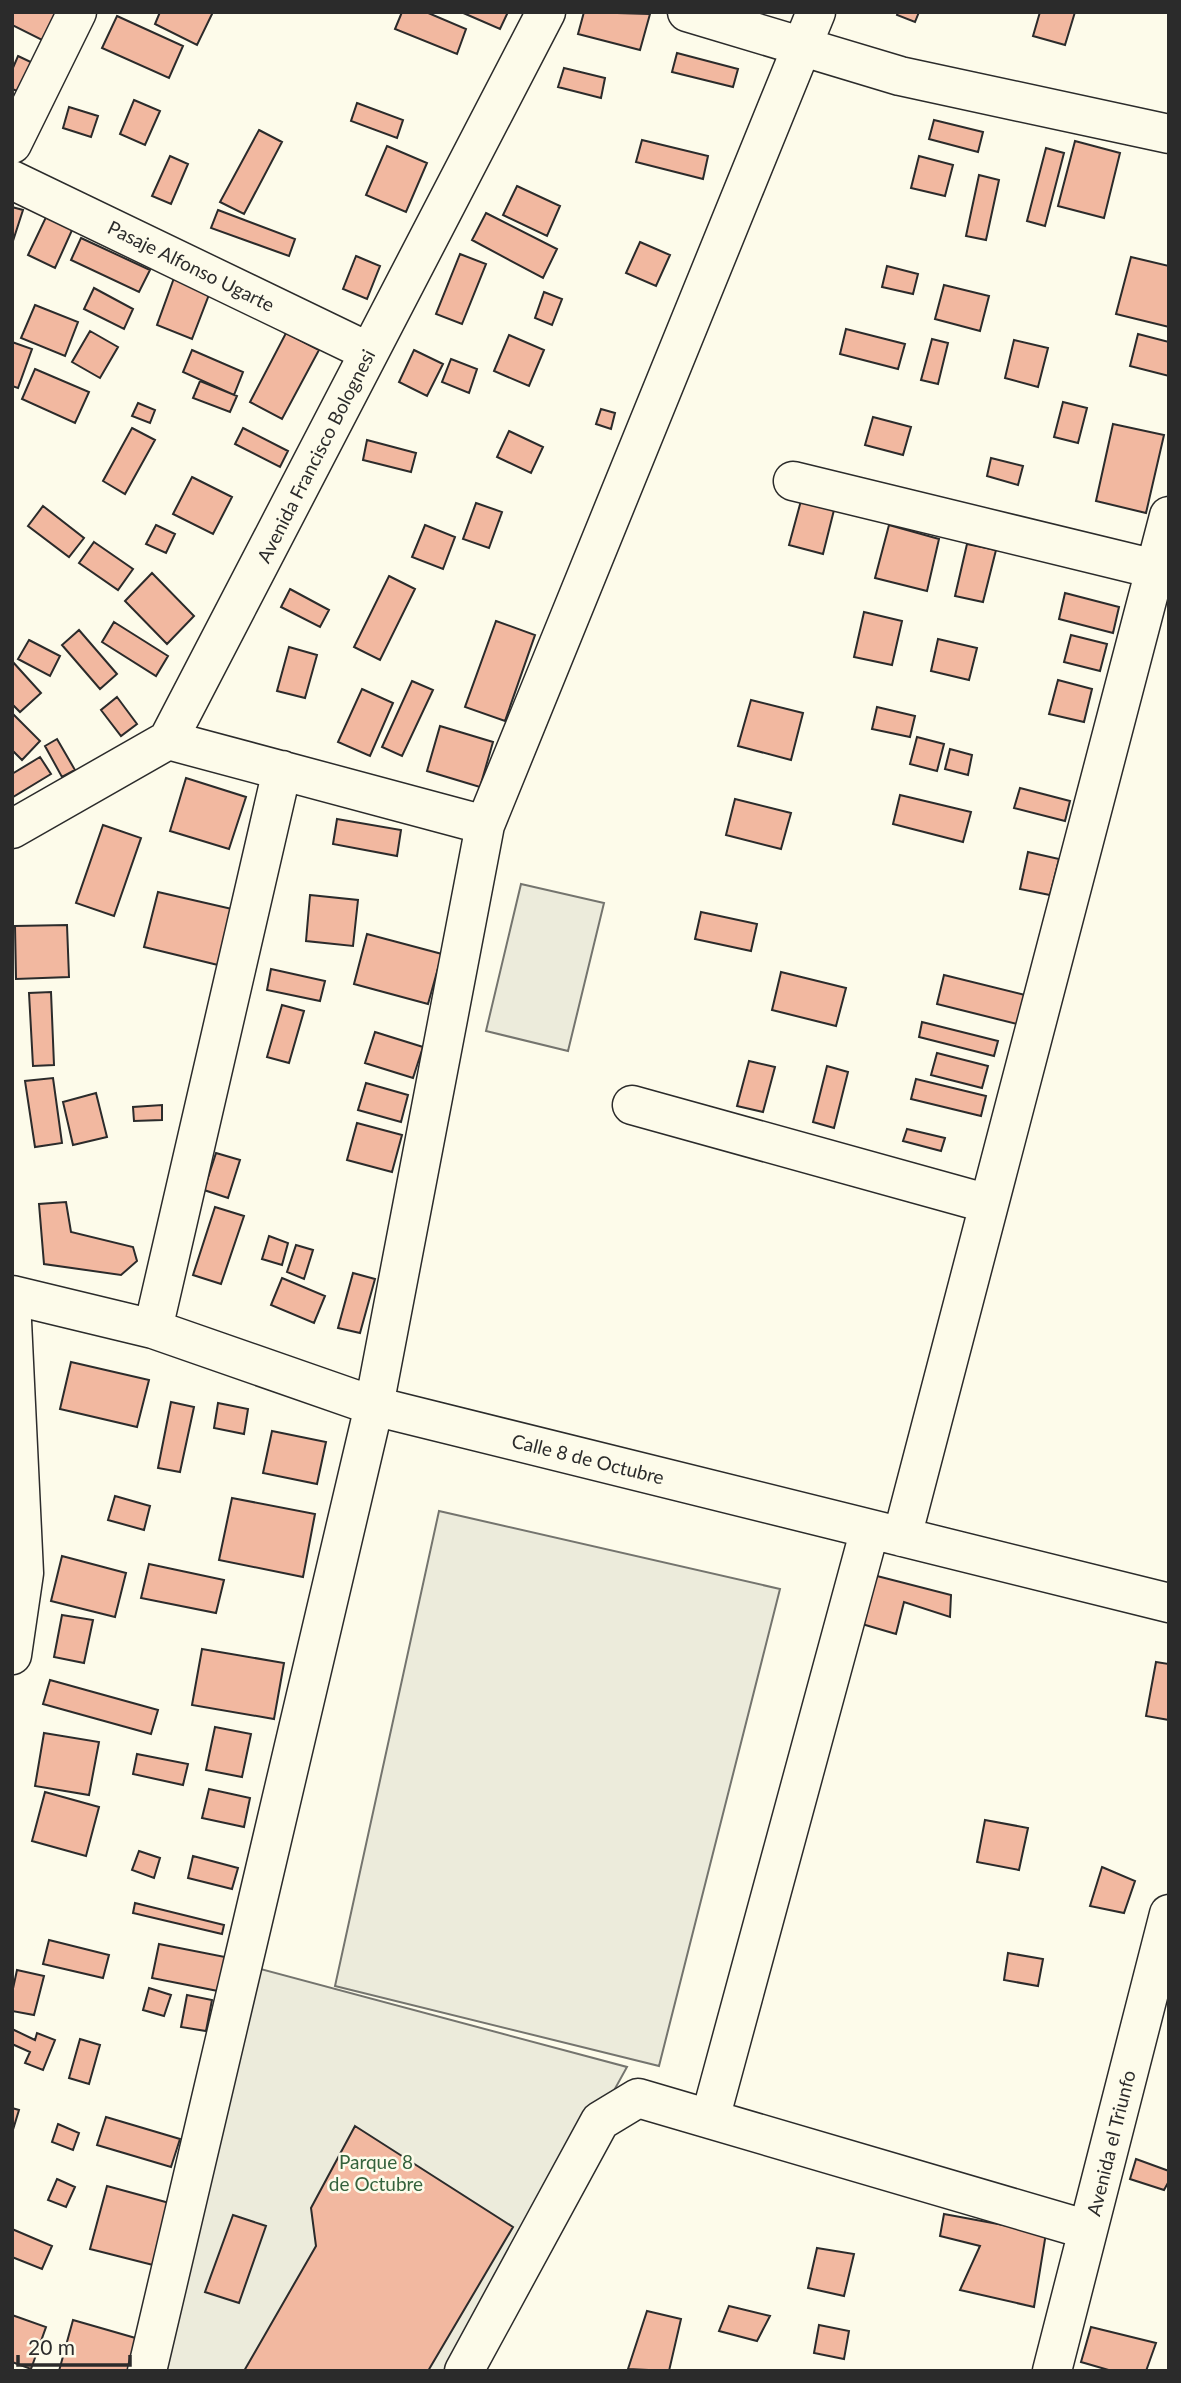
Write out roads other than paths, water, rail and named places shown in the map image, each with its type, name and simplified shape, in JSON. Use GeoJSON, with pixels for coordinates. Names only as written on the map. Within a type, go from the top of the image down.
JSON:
{"type":"FeatureCollection","features":[{"type":"Feature","properties":{"kind":"street"},"geometry":{"type":"LineString","coordinates":[[12,144],[77,12]]}},
{"type":"Feature","properties":{"kind":"street","name":"Avenida Francisco Bolognesi"},"geometry":{"type":"LineString","coordinates":[[168,740],[546,12]]}},
{"type":"Feature","properties":{"kind":"street"},"geometry":{"type":"LineString","coordinates":[[687,12],[809,29],[900,76],[1169,134]]}},
{"type":"Feature","properties":{"kind":"street"},"geometry":{"type":"LineString","coordinates":[[147,2371],[374,1406],[485,824],[809,29]]}},
{"type":"Feature","properties":{"kind":"street","name":"Pasaje Alfonso Ugarte"},"geometry":{"type":"LineString","coordinates":[[12,180],[369,352]]}},
{"type":"Feature","properties":{"kind":"street"},"geometry":{"type":"LineString","coordinates":[[793,481],[1155,569]]}},
{"type":"Feature","properties":{"kind":"street"},"geometry":{"type":"LineString","coordinates":[[710,2119],[886,1533],[989,1204],[1169,516]]}},
{"type":"Feature","properties":{"kind":"street"},"geometry":{"type":"LineString","coordinates":[[12,829],[168,740],[485,824]]}},
{"type":"Feature","properties":{"kind":"street"},"geometry":{"type":"LineString","coordinates":[[153,1329],[282,770]]}},
{"type":"Feature","properties":{"kind":"street"},"geometry":{"type":"LineString","coordinates":[[632,1105],[989,1204]]}},
{"type":"Feature","properties":{"kind":"street","name":"Calle 8 de Octubre"},"geometry":{"type":"LineString","coordinates":[[12,1295],[153,1329],[374,1406],[1169,1603]]}},
{"type":"Feature","properties":{"kind":"street"},"geometry":{"type":"LineString","coordinates":[[12,1321],[24,1573],[12,1655]]}},
{"type":"Feature","properties":{"kind":"street","name":"Avenida el Triunfo"},"geometry":{"type":"LineString","coordinates":[[1052,2371],[1169,1914]]}},
{"type":"Feature","properties":{"kind":"street"},"geometry":{"type":"LineString","coordinates":[[464,2371],[600,2121],[638,2098],[1088,2230]]}},
{"type":"Feature","properties":{"kind":"park label","name":"Parque 8 de Octubre"},"geometry":{"type":"Point","coordinates":[376,2173]}}]}
